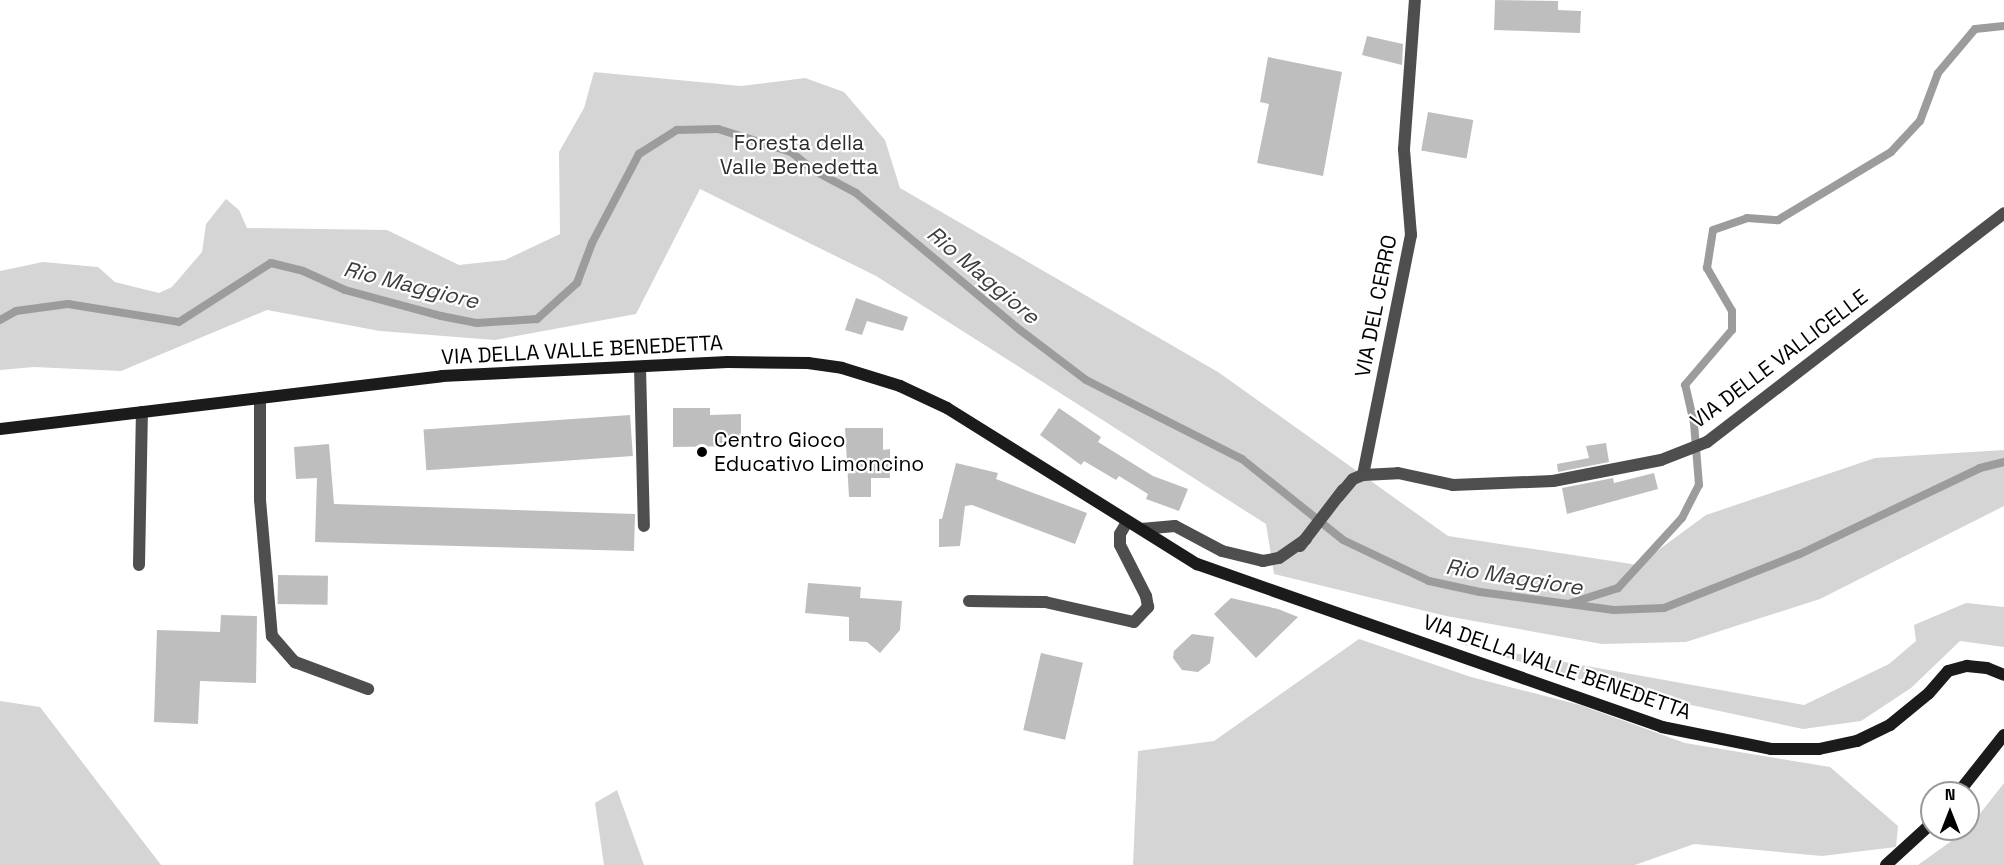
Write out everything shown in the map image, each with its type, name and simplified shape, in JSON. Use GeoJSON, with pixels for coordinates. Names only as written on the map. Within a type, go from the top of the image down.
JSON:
{"type":"FeatureCollection","features":[{"type":"Feature","properties":{"kind":"main road","name":"VIA DELLA VALLE BENEDETTA"},"geometry":{"type":"LineString","coordinates":[[0,429],[441,376],[640,367],[808,363],[842,368],[900,386],[947,408],[1197,564],[1230,578],[1662,727],[1771,749],[1819,749],[1857,741],[1890,725],[1929,693],[1948,671],[1967,666],[1987,668],[2004,675]]}},
{"type":"Feature","properties":{"kind":"main road"},"geometry":{"type":"LineString","coordinates":[[1968,781],[2004,735]]}},
{"type":"Feature","properties":{"kind":"main road"},"geometry":{"type":"LineString","coordinates":[[1886,865],[1920,834]]}},
{"type":"Feature","properties":{"kind":"street","name":"VIA DEL CERRO"},"geometry":{"type":"LineString","coordinates":[[1363,475],[1412,235],[1404,149],[1414,0]]}},
{"type":"Feature","properties":{"kind":"street","name":"VIA DELLE VALLICELLE"},"geometry":{"type":"LineString","coordinates":[[1363,475],[1398,473],[1453,486],[1553,481],[1661,460],[1707,442],[2004,213]]}},
{"type":"Feature","properties":{"kind":"street"},"geometry":{"type":"LineString","coordinates":[[640,367],[644,526]]}},
{"type":"Feature","properties":{"kind":"street"},"geometry":{"type":"LineString","coordinates":[[260,398],[261,500],[272,636],[295,662],[368,689]]}},
{"type":"Feature","properties":{"kind":"street"},"geometry":{"type":"LineString","coordinates":[[139,565],[142,412]]}},
{"type":"Feature","properties":{"kind":"street"},"geometry":{"type":"LineString","coordinates":[[1141,529],[1175,526],[1222,551],[1263,561],[1279,558],[1300,546],[1343,490],[1363,475]]}},
{"type":"Feature","properties":{"kind":"street"},"geometry":{"type":"LineString","coordinates":[[969,601],[1045,602],[1134,622],[1148,607],[1146,596],[1120,545],[1120,534],[1127,522]]}},
{"type":"Feature","properties":{"kind":"green space","name":"Foresta della Valle Benedetta"},"geometry":{"type":"Polygon","coordinates":[[[594,72],[741,86],[805,78],[844,92],[885,140],[900,188],[1218,372],[1448,536],[1638,565],[1706,515],[1875,458],[2004,450],[2004,506],[1820,599],[1686,642],[1602,644],[1446,616],[1274,574],[1266,524],[876,276],[700,189],[636,314],[495,340],[380,331],[267,310],[121,371],[34,367],[0,370],[0,271],[43,262],[98,267],[115,282],[159,293],[172,287],[202,252],[206,224],[226,199],[239,210],[247,228],[387,230],[459,265],[505,260],[560,234],[559,152],[584,108],[594,72]]]}},
{"type":"Feature","properties":{"kind":"green space"},"geometry":{"type":"Polygon","coordinates":[[[1966,603],[2004,607],[2004,647],[1960,641],[1911,688],[1861,721],[1803,729],[1598,685],[1458,643],[1804,705],[1889,664],[1916,641],[1914,625],[1966,603]]]}},
{"type":"Feature","properties":{"kind":"green space"},"geometry":{"type":"Polygon","coordinates":[[[1359,639],[1471,677],[1580,705],[1685,743],[1830,767],[1898,826],[1896,847],[1822,856],[1694,844],[1635,865],[1133,865],[1138,751],[1214,741],[1359,639]]]}},
{"type":"Feature","properties":{"kind":"green space"},"geometry":{"type":"Polygon","coordinates":[[[0,701],[40,707],[161,865],[0,865],[0,701]]]}},
{"type":"Feature","properties":{"kind":"green space"},"geometry":{"type":"Polygon","coordinates":[[[2004,783],[2004,865],[1918,865],[1951,841],[1980,841],[1980,814],[2004,783]]]}},
{"type":"Feature","properties":{"kind":"green space"},"geometry":{"type":"Polygon","coordinates":[[[617,790],[644,865],[604,865],[595,803],[617,790]]]}},
{"type":"Feature","properties":{"kind":"building"},"geometry":{"type":"Polygon","coordinates":[[[1495,0],[1558,1],[1558,10],[1581,11],[1580,33],[1494,30],[1495,0]]]}},
{"type":"Feature","properties":{"kind":"building"},"geometry":{"type":"Polygon","coordinates":[[[1367,36],[1403,44],[1402,65],[1362,55],[1367,36]]]}},
{"type":"Feature","properties":{"kind":"building"},"geometry":{"type":"Polygon","coordinates":[[[1268,57],[1342,72],[1323,176],[1257,163],[1269,104],[1260,102],[1268,57]]]}},
{"type":"Feature","properties":{"kind":"building"},"geometry":{"type":"Polygon","coordinates":[[[1428,112],[1473,120],[1467,158],[1421,150],[1428,112]]]}},
{"type":"Feature","properties":{"kind":"building"},"geometry":{"type":"Polygon","coordinates":[[[856,298],[908,317],[903,331],[867,321],[862,335],[845,330],[856,298]]]}},
{"type":"Feature","properties":{"kind":"building"},"geometry":{"type":"Polygon","coordinates":[[[673,408],[710,408],[710,415],[741,414],[741,446],[673,447],[673,408]]]}},
{"type":"Feature","properties":{"kind":"building"},"geometry":{"type":"Polygon","coordinates":[[[1059,408],[1101,437],[1098,442],[1153,476],[1188,489],[1179,511],[1146,499],[1148,494],[1119,476],[1116,480],[1084,461],[1081,465],[1040,435],[1059,408]]]}},
{"type":"Feature","properties":{"kind":"building"},"geometry":{"type":"Polygon","coordinates":[[[630,415],[633,456],[426,470],[424,429],[630,415]]]}},
{"type":"Feature","properties":{"kind":"building"},"geometry":{"type":"Polygon","coordinates":[[[845,428],[883,428],[883,450],[890,449],[890,478],[871,478],[871,497],[849,497],[845,428]]]}},
{"type":"Feature","properties":{"kind":"building"},"geometry":{"type":"Polygon","coordinates":[[[1606,443],[1609,462],[1558,472],[1557,464],[1589,458],[1586,446],[1606,443]]]}},
{"type":"Feature","properties":{"kind":"building"},"geometry":{"type":"Polygon","coordinates":[[[329,444],[334,504],[635,514],[634,551],[315,542],[317,478],[296,479],[294,447],[329,444]]]}},
{"type":"Feature","properties":{"kind":"building"},"geometry":{"type":"Polygon","coordinates":[[[956,463],[998,473],[996,479],[1087,513],[1075,544],[972,505],[965,506],[960,546],[939,547],[939,519],[942,519],[956,463]]]}},
{"type":"Feature","properties":{"kind":"building"},"geometry":{"type":"Polygon","coordinates":[[[1654,473],[1658,489],[1567,514],[1562,488],[1613,478],[1614,483],[1654,473]]]}},
{"type":"Feature","properties":{"kind":"building"},"geometry":{"type":"Polygon","coordinates":[[[278,575],[328,576],[327,605],[277,604],[278,575]]]}},
{"type":"Feature","properties":{"kind":"building"},"geometry":{"type":"Polygon","coordinates":[[[808,583],[861,587],[860,598],[902,601],[900,630],[880,653],[867,642],[849,641],[849,617],[805,613],[808,583]]]}},
{"type":"Feature","properties":{"kind":"building"},"geometry":{"type":"Polygon","coordinates":[[[1231,598],[1278,609],[1298,617],[1256,658],[1214,614],[1231,598]]]}},
{"type":"Feature","properties":{"kind":"building"},"geometry":{"type":"Polygon","coordinates":[[[221,615],[257,616],[256,683],[200,681],[198,724],[154,722],[157,630],[220,632],[221,615]]]}},
{"type":"Feature","properties":{"kind":"building"},"geometry":{"type":"Polygon","coordinates":[[[1192,634],[1214,637],[1210,663],[1198,672],[1182,670],[1173,658],[1174,651],[1192,634]]]}},
{"type":"Feature","properties":{"kind":"building"},"geometry":{"type":"Polygon","coordinates":[[[1041,653],[1083,663],[1065,740],[1023,730],[1041,653]]]}},
{"type":"Feature","properties":{"kind":"waterway"},"geometry":{"type":"LineString","coordinates":[[1571,603],[1618,588],[1682,518],[1699,485],[1694,423],[1685,385],[1732,330],[1732,311],[1707,268],[1713,230],[1747,218],[1778,220],[1891,152],[1920,121],[1938,73],[1975,29],[2004,26]]}},
{"type":"Feature","properties":{"kind":"waterway","name":"Rio Maggiore"},"geometry":{"type":"LineString","coordinates":[[0,320],[16,311],[68,304],[179,322],[271,263],[303,271],[345,290],[441,316],[477,323],[537,319],[577,283],[592,243],[639,154],[677,130],[718,129],[791,152],[813,170],[856,193],[1020,330],[1086,380],[1242,459],[1343,540],[1429,581],[1480,592],[1614,610],[1664,608],[1800,554],[1980,468],[2004,462]]}},
{"type":"Feature","properties":{"kind":"place","name":"Centro Gioco Educativo Limoncino"},"geometry":{"type":"Point","coordinates":[702,452]}}]}
